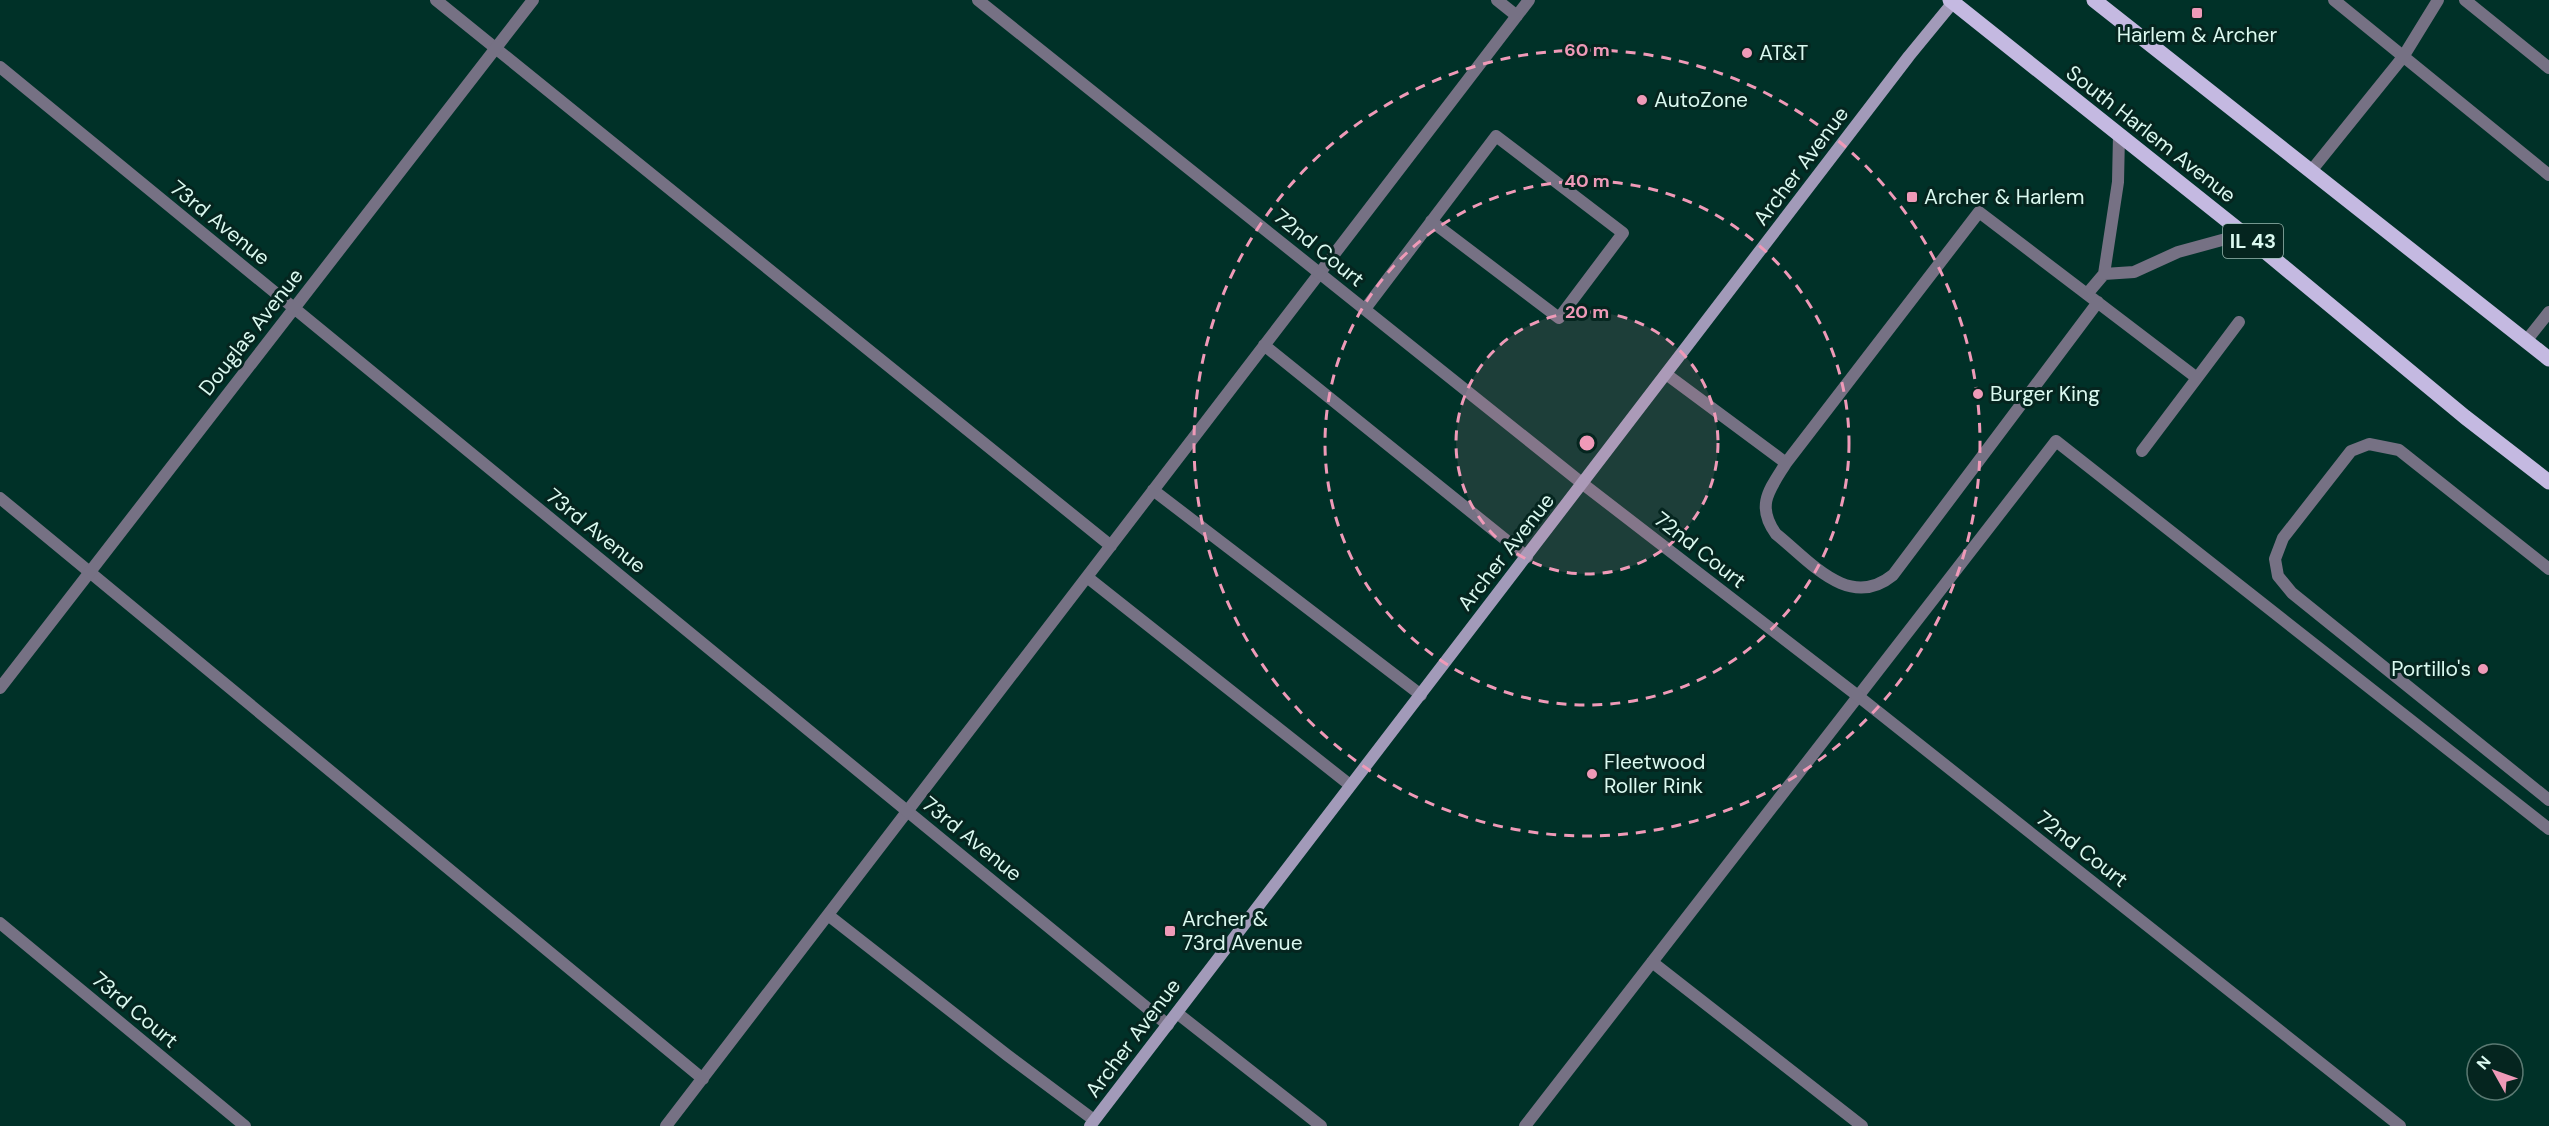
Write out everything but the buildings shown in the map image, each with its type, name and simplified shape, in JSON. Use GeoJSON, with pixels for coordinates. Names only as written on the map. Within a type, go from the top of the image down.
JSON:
{"type":"FeatureCollection","features":[{"type":"Feature","properties":{"kind":"main road"},"geometry":{"type":"LineString","coordinates":[[2094,0],[2549,359]]}},
{"type":"Feature","properties":{"kind":"main road","name":"South Harlem Avenue"},"geometry":{"type":"LineString","coordinates":[[1953,1],[2244,234],[2465,417],[2549,482]]}},
{"type":"Feature","properties":{"kind":"main road","name":"Archer Avenue"},"geometry":{"type":"LineString","coordinates":[[1092,1123],[1953,1]]}},
{"type":"Feature","properties":{"kind":"street"},"geometry":{"type":"LineString","coordinates":[[436,0],[1111,546]]}},
{"type":"Feature","properties":{"kind":"street","name":"Douglas Avenue"},"geometry":{"type":"LineString","coordinates":[[0,688],[533,0]]}},
{"type":"Feature","properties":{"kind":"street","name":"72nd Court"},"geometry":{"type":"LineString","coordinates":[[978,0],[1583,484],[1858,696],[2400,1126]]}},
{"type":"Feature","properties":{"kind":"street"},"geometry":{"type":"LineString","coordinates":[[1497,0],[1517,16]]}},
{"type":"Feature","properties":{"kind":"street"},"geometry":{"type":"LineString","coordinates":[[666,1126],[1529,0]]}},
{"type":"Feature","properties":{"kind":"street"},"geometry":{"type":"LineString","coordinates":[[2334,0],[2549,175]]}},
{"type":"Feature","properties":{"kind":"street"},"geometry":{"type":"LineString","coordinates":[[2311,171],[2403,57],[2439,0]]}},
{"type":"Feature","properties":{"kind":"street"},"geometry":{"type":"LineString","coordinates":[[2465,0],[2549,68]]}},
{"type":"Feature","properties":{"kind":"street","name":"73rd Avenue"},"geometry":{"type":"LineString","coordinates":[[0,68],[1167,1025]]}},
{"type":"Feature","properties":{"kind":"street"},"geometry":{"type":"LineString","coordinates":[[2087,294],[2104,274],[2118,182],[2119,135]]}},
{"type":"Feature","properties":{"kind":"street"},"geometry":{"type":"LineString","coordinates":[[1365,309],[1431,220],[1496,136],[1623,233],[1559,318],[1431,220]]}},
{"type":"Feature","properties":{"kind":"street"},"geometry":{"type":"LineString","coordinates":[[2098,302],[1893,575],[1884,583],[1862,589],[1848,588],[1835,581],[1776,534],[1770,525],[1765,507],[1766,494],[1786,463],[1979,212],[2098,302],[2197,378]]}},
{"type":"Feature","properties":{"kind":"street"},"geometry":{"type":"LineString","coordinates":[[2104,274],[2134,272],[2178,252],[2244,234]]}},
{"type":"Feature","properties":{"kind":"street"},"geometry":{"type":"LineString","coordinates":[[2526,340],[2549,312]]}},
{"type":"Feature","properties":{"kind":"street"},"geometry":{"type":"LineString","coordinates":[[2142,451],[2238,322]]}},
{"type":"Feature","properties":{"kind":"street"},"geometry":{"type":"LineString","coordinates":[[1264,345],[1527,556]]}},
{"type":"Feature","properties":{"kind":"street"},"geometry":{"type":"LineString","coordinates":[[1666,374],[1786,463]]}},
{"type":"Feature","properties":{"kind":"street"},"geometry":{"type":"LineString","coordinates":[[1525,1126],[2056,441],[2549,829]]}},
{"type":"Feature","properties":{"kind":"street"},"geometry":{"type":"LineString","coordinates":[[2549,568],[2399,450],[2369,444],[2351,451],[2283,537],[2275,559],[2278,576],[2292,593],[2549,800]]}},
{"type":"Feature","properties":{"kind":"street"},"geometry":{"type":"LineString","coordinates":[[1153,490],[1421,695]]}},
{"type":"Feature","properties":{"kind":"street"},"geometry":{"type":"LineString","coordinates":[[0,498],[703,1079]]}},
{"type":"Feature","properties":{"kind":"street"},"geometry":{"type":"LineString","coordinates":[[1087,577],[1350,785]]}},
{"type":"Feature","properties":{"kind":"street"},"geometry":{"type":"LineString","coordinates":[[828,915],[1092,1123]]}},
{"type":"Feature","properties":{"kind":"street","name":"73rd Court"},"geometry":{"type":"LineString","coordinates":[[0,923],[245,1126]]}},
{"type":"Feature","properties":{"kind":"street"},"geometry":{"type":"LineString","coordinates":[[1652,962],[1862,1126]]}},
{"type":"Feature","properties":{"kind":"street"},"geometry":{"type":"LineString","coordinates":[[1177,1013],[1321,1126]]}},
{"type":"Feature","properties":{"kind":"place","name":"Harlem & Archer"},"geometry":{"type":"Point","coordinates":[2197,13]}},
{"type":"Feature","properties":{"kind":"place","name":"AT&T"},"geometry":{"type":"Point","coordinates":[1747,53]}},
{"type":"Feature","properties":{"kind":"place","name":"AutoZone"},"geometry":{"type":"Point","coordinates":[1642,100]}},
{"type":"Feature","properties":{"kind":"place","name":"Archer & Harlem"},"geometry":{"type":"Point","coordinates":[1912,197]}},
{"type":"Feature","properties":{"kind":"place","name":"Burger King"},"geometry":{"type":"Point","coordinates":[1978,394]}},
{"type":"Feature","properties":{"kind":"place","name":"Portillo's"},"geometry":{"type":"Point","coordinates":[2483,669]}},
{"type":"Feature","properties":{"kind":"place","name":"Fleetwood Roller Rink"},"geometry":{"type":"Point","coordinates":[1592,774]}},
{"type":"Feature","properties":{"kind":"place","name":"Archer & 73rd Avenue"},"geometry":{"type":"Point","coordinates":[1170,931]}}]}
